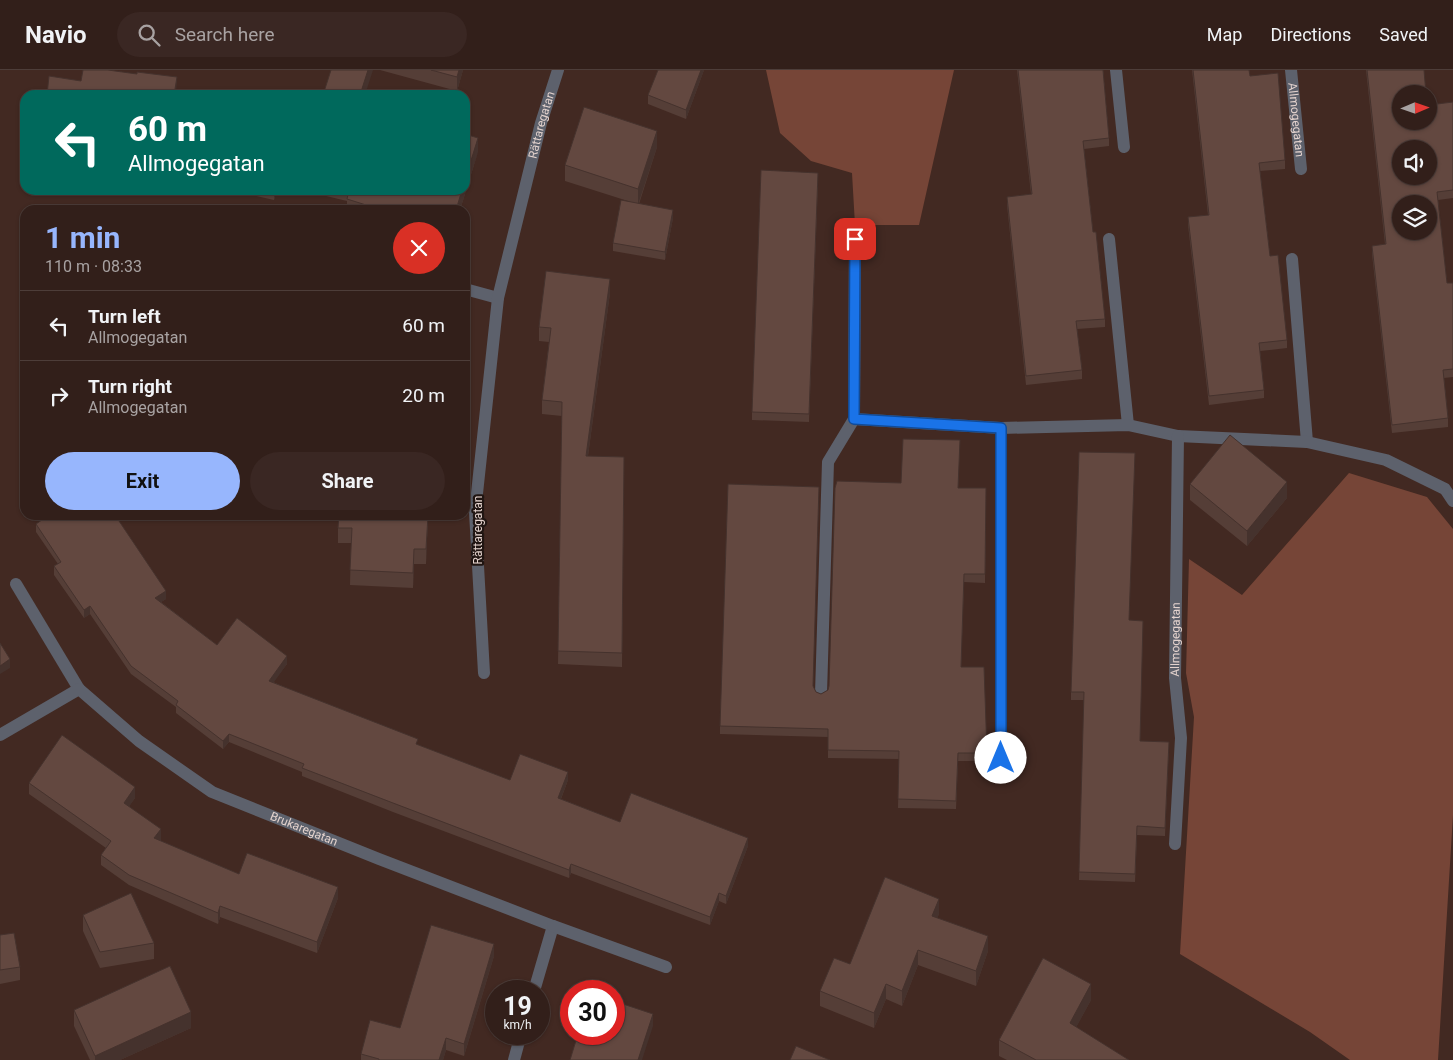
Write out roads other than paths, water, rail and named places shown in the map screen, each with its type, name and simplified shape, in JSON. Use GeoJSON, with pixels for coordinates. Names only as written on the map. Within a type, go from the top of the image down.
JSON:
{"type":"FeatureCollection","features":[{"type":"Feature","properties":{"kind":"street","name":"Rättaregatan"},"geometry":{"type":"LineString","coordinates":[[484,674],[476,512],[498,298],[541,123],[558,70]]}},
{"type":"Feature","properties":{"kind":"street"},"geometry":{"type":"LineString","coordinates":[[1116,70],[1124,147]]}},
{"type":"Feature","properties":{"kind":"street","name":"Allmogegatan"},"geometry":{"type":"LineString","coordinates":[[1291,70],[1301,169]]}},
{"type":"Feature","properties":{"kind":"street"},"geometry":{"type":"LineString","coordinates":[[821,694],[828,462],[854,419],[855,239]]}},
{"type":"Feature","properties":{"kind":"street"},"geometry":{"type":"LineString","coordinates":[[1109,239],[1128,425]]}},
{"type":"Feature","properties":{"kind":"street"},"geometry":{"type":"LineString","coordinates":[[1292,259],[1307,442]]}},
{"type":"Feature","properties":{"kind":"street"},"geometry":{"type":"LineString","coordinates":[[470,290],[498,298]]}},
{"type":"Feature","properties":{"kind":"street"},"geometry":{"type":"LineString","coordinates":[[854,419],[1001,428],[1128,425],[1178,436],[1307,442],[1386,460],[1449,488],[1453,501]]}},
{"type":"Feature","properties":{"kind":"street"},"geometry":{"type":"LineString","coordinates":[[1001,428],[1001,758]]}},
{"type":"Feature","properties":{"kind":"street","name":"Allmogegatan"},"geometry":{"type":"LineString","coordinates":[[1175,844],[1181,738],[1175,678],[1178,436]]}},
{"type":"Feature","properties":{"kind":"street","name":"Brukaregatan"},"geometry":{"type":"LineString","coordinates":[[16,584],[79,689],[139,741],[212,792],[379,859],[666,967]]}},
{"type":"Feature","properties":{"kind":"street"},"geometry":{"type":"LineString","coordinates":[[0,735],[79,689]]}},
{"type":"Feature","properties":{"kind":"street"},"geometry":{"type":"LineString","coordinates":[[537,980],[553,926]]}},
{"type":"Feature","properties":{"kind":"street"},"geometry":{"type":"LineString","coordinates":[[514,1060],[518,1045]]}}]}
